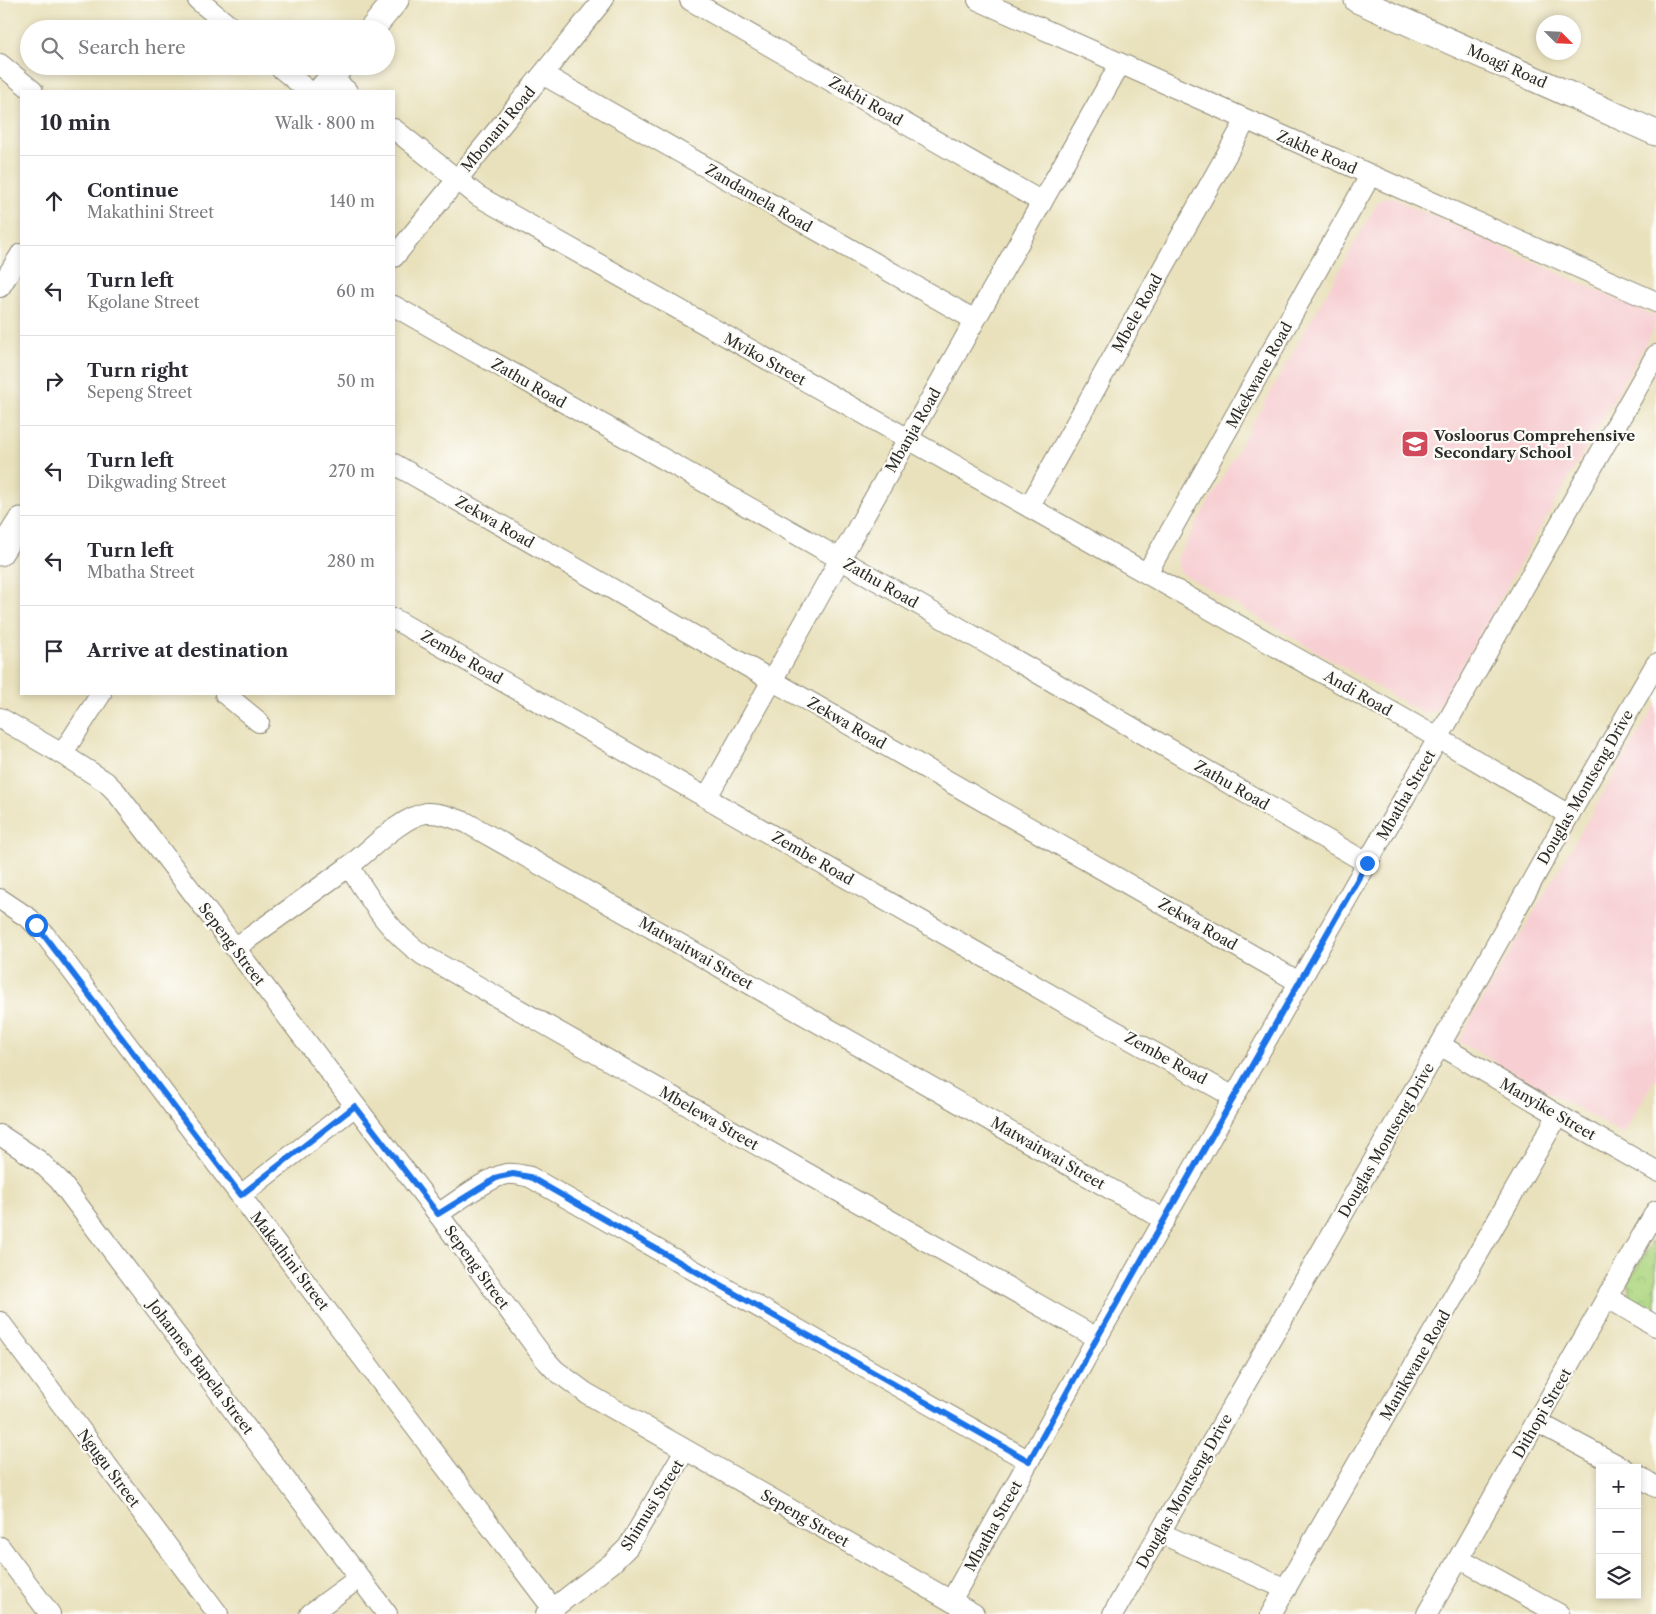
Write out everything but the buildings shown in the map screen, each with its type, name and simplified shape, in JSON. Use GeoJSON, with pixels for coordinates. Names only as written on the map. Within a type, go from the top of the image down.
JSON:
{"type":"FeatureCollection","features":[{"type":"Feature","properties":{"kind":"street"},"geometry":{"type":"LineString","coordinates":[[198,0],[222,20]]}},
{"type":"Feature","properties":{"kind":"street"},"geometry":{"type":"LineString","coordinates":[[379,20],[396,0]]}},
{"type":"Feature","properties":{"kind":"street","name":"Mbonani Road"},"geometry":{"type":"LineString","coordinates":[[395,256],[603,0]]}},
{"type":"Feature","properties":{"kind":"street","name":"Zakhi Road"},"geometry":{"type":"LineString","coordinates":[[690,0],[1042,202]]}},
{"type":"Feature","properties":{"kind":"street","name":"Zakhe Road"},"geometry":{"type":"LineString","coordinates":[[978,0],[1656,302]]}},
{"type":"Feature","properties":{"kind":"street","name":"Moagi Road"},"geometry":{"type":"LineString","coordinates":[[1357,0],[1656,133]]}},
{"type":"Feature","properties":{"kind":"street"},"geometry":{"type":"LineString","coordinates":[[0,64],[32,90]]}},
{"type":"Feature","properties":{"kind":"street","name":"Mbanja Road"},"geometry":{"type":"LineString","coordinates":[[707,797],[1120,64]]}},
{"type":"Feature","properties":{"kind":"street","name":"Zandamela Road"},"geometry":{"type":"LineString","coordinates":[[544,74],[975,320]]}},
{"type":"Feature","properties":{"kind":"street"},"geometry":{"type":"LineString","coordinates":[[289,75],[308,90]]}},
{"type":"Feature","properties":{"kind":"street","name":"Mbele Road"},"geometry":{"type":"LineString","coordinates":[[1029,507],[1246,120]]}},
{"type":"Feature","properties":{"kind":"street","name":"Mviko Street"},"geometry":{"type":"LineString","coordinates":[[395,130],[478,196],[1147,574]]}},
{"type":"Feature","properties":{"kind":"street","name":"Mkekwane Road"},"geometry":{"type":"LineString","coordinates":[[1147,574],[1370,176]]}},
{"type":"Feature","properties":{"kind":"street"},"geometry":{"type":"LineString","coordinates":[[0,287],[20,256]]}},
{"type":"Feature","properties":{"kind":"street","name":"Zathu Road"},"geometry":{"type":"LineString","coordinates":[[395,307],[840,559],[1367,863]]}},
{"type":"Feature","properties":{"kind":"street","name":"Mbatha Street"},"geometry":{"type":"LineString","coordinates":[[951,1601],[1097,1338],[1656,356]]}},
{"type":"Feature","properties":{"kind":"street","name":"Zekwa Road"},"geometry":{"type":"LineString","coordinates":[[395,465],[1300,982]]}},
{"type":"Feature","properties":{"kind":"street"},"geometry":{"type":"LineString","coordinates":[[0,553],[20,522]]}},
{"type":"Feature","properties":{"kind":"street","name":"Andi Road"},"geometry":{"type":"LineString","coordinates":[[1147,574],[1438,738],[1569,815]]}},
{"type":"Feature","properties":{"kind":"street","name":"Zembe Road"},"geometry":{"type":"LineString","coordinates":[[395,620],[1072,1007],[1234,1097]]}},
{"type":"Feature","properties":{"kind":"street","name":"Douglas Montseng Drive"},"geometry":{"type":"LineString","coordinates":[[1114,1614],[1656,664]]}},
{"type":"Feature","properties":{"kind":"street"},"geometry":{"type":"LineString","coordinates":[[62,754],[100,695]]}},
{"type":"Feature","properties":{"kind":"street"},"geometry":{"type":"LineString","coordinates":[[226,695],[259,722]]}},
{"type":"Feature","properties":{"kind":"street","name":"Sepeng Street"},"geometry":{"type":"LineString","coordinates":[[0,718],[62,754],[112,787],[555,1370],[586,1393],[974,1614]]}},
{"type":"Feature","properties":{"kind":"street","name":"Matwaitwai Street"},"geometry":{"type":"LineString","coordinates":[[235,948],[349,866],[405,822],[416,816],[437,813],[467,823],[1165,1220]]}},
{"type":"Feature","properties":{"kind":"street","name":"Mbelewa Street"},"geometry":{"type":"LineString","coordinates":[[349,866],[385,922],[406,944],[1097,1338]]}},
{"type":"Feature","properties":{"kind":"street","name":"Makathini Street"},"geometry":{"type":"LineString","coordinates":[[0,899],[30,919],[46,935],[549,1611]]}},
{"type":"Feature","properties":{"kind":"street","name":"Manyike Street"},"geometry":{"type":"LineString","coordinates":[[1440,1045],[1656,1171]]}},
{"type":"Feature","properties":{"kind":"street"},"geometry":{"type":"LineString","coordinates":[[241,1195],[355,1106]]}},
{"type":"Feature","properties":{"kind":"street","name":"Manikwane Road"},"geometry":{"type":"LineString","coordinates":[[1271,1614],[1558,1115]]}},
{"type":"Feature","properties":{"kind":"street","name":"Johannes Bapela Street"},"geometry":{"type":"LineString","coordinates":[[0,1135],[38,1160],[59,1180],[387,1614]]}},
{"type":"Feature","properties":{"kind":"street"},"geometry":{"type":"LineString","coordinates":[[438,1214],[498,1177],[513,1174],[530,1177],[1029,1461]]}},
{"type":"Feature","properties":{"kind":"street","name":"Dithopi Street"},"geometry":{"type":"LineString","coordinates":[[1427,1614],[1656,1212]]}},
{"type":"Feature","properties":{"kind":"street"},"geometry":{"type":"LineString","coordinates":[[1608,1298],[1656,1326]]}},
{"type":"Feature","properties":{"kind":"street","name":"Ngugu Street"},"geometry":{"type":"LineString","coordinates":[[0,1322],[218,1614]]}},
{"type":"Feature","properties":{"kind":"street"},"geometry":{"type":"LineString","coordinates":[[1537,1422],[1616,1464]]}},
{"type":"Feature","properties":{"kind":"street","name":"Shimusi Street"},"geometry":{"type":"LineString","coordinates":[[549,1611],[612,1563],[628,1547],[685,1450]]}},
{"type":"Feature","properties":{"kind":"street"},"geometry":{"type":"LineString","coordinates":[[1641,1478],[1656,1487]]}},
{"type":"Feature","properties":{"kind":"street"},"geometry":{"type":"LineString","coordinates":[[1160,1533],[1286,1589]]}},
{"type":"Feature","properties":{"kind":"street"},"geometry":{"type":"LineString","coordinates":[[0,1547],[50,1614]]}},
{"type":"Feature","properties":{"kind":"street"},"geometry":{"type":"LineString","coordinates":[[1459,1558],[1559,1614]]}},
{"type":"Feature","properties":{"kind":"street"},"geometry":{"type":"LineString","coordinates":[[310,1614],[359,1578]]}},
{"type":"Feature","properties":{"kind":"shaded area","name":"Vosloorus Comprehensive Secondary School"},"geometry":{"type":"Polygon","coordinates":[[[1392,198],[1656,317],[1653,331],[1437,709],[1424,714],[1180,572],[1177,558],[1379,200],[1392,198]]]}},
{"type":"Feature","properties":{"kind":"shaded area"},"geometry":{"type":"Polygon","coordinates":[[[1656,704],[1656,1077],[1623,1134],[1458,1041],[1656,704]]]}},
{"type":"Feature","properties":{"kind":"green space"},"geometry":{"type":"Polygon","coordinates":[[[1656,1235],[1656,1312],[1630,1297],[1628,1284],[1656,1235]]]}},
{"type":"Feature","properties":{"kind":"place","name":"Vosloorus Comprehensive Secondary School"},"geometry":{"type":"Point","coordinates":[1415,444]}},
{"type":"Feature","properties":{"kind":"route"},"geometry":{"type":"LineString","coordinates":[[36,925],[46,935],[241,1195],[355,1106],[438,1214],[482,1185],[498,1177],[508,1174],[530,1177],[1029,1461],[1367,863]]}}]}
